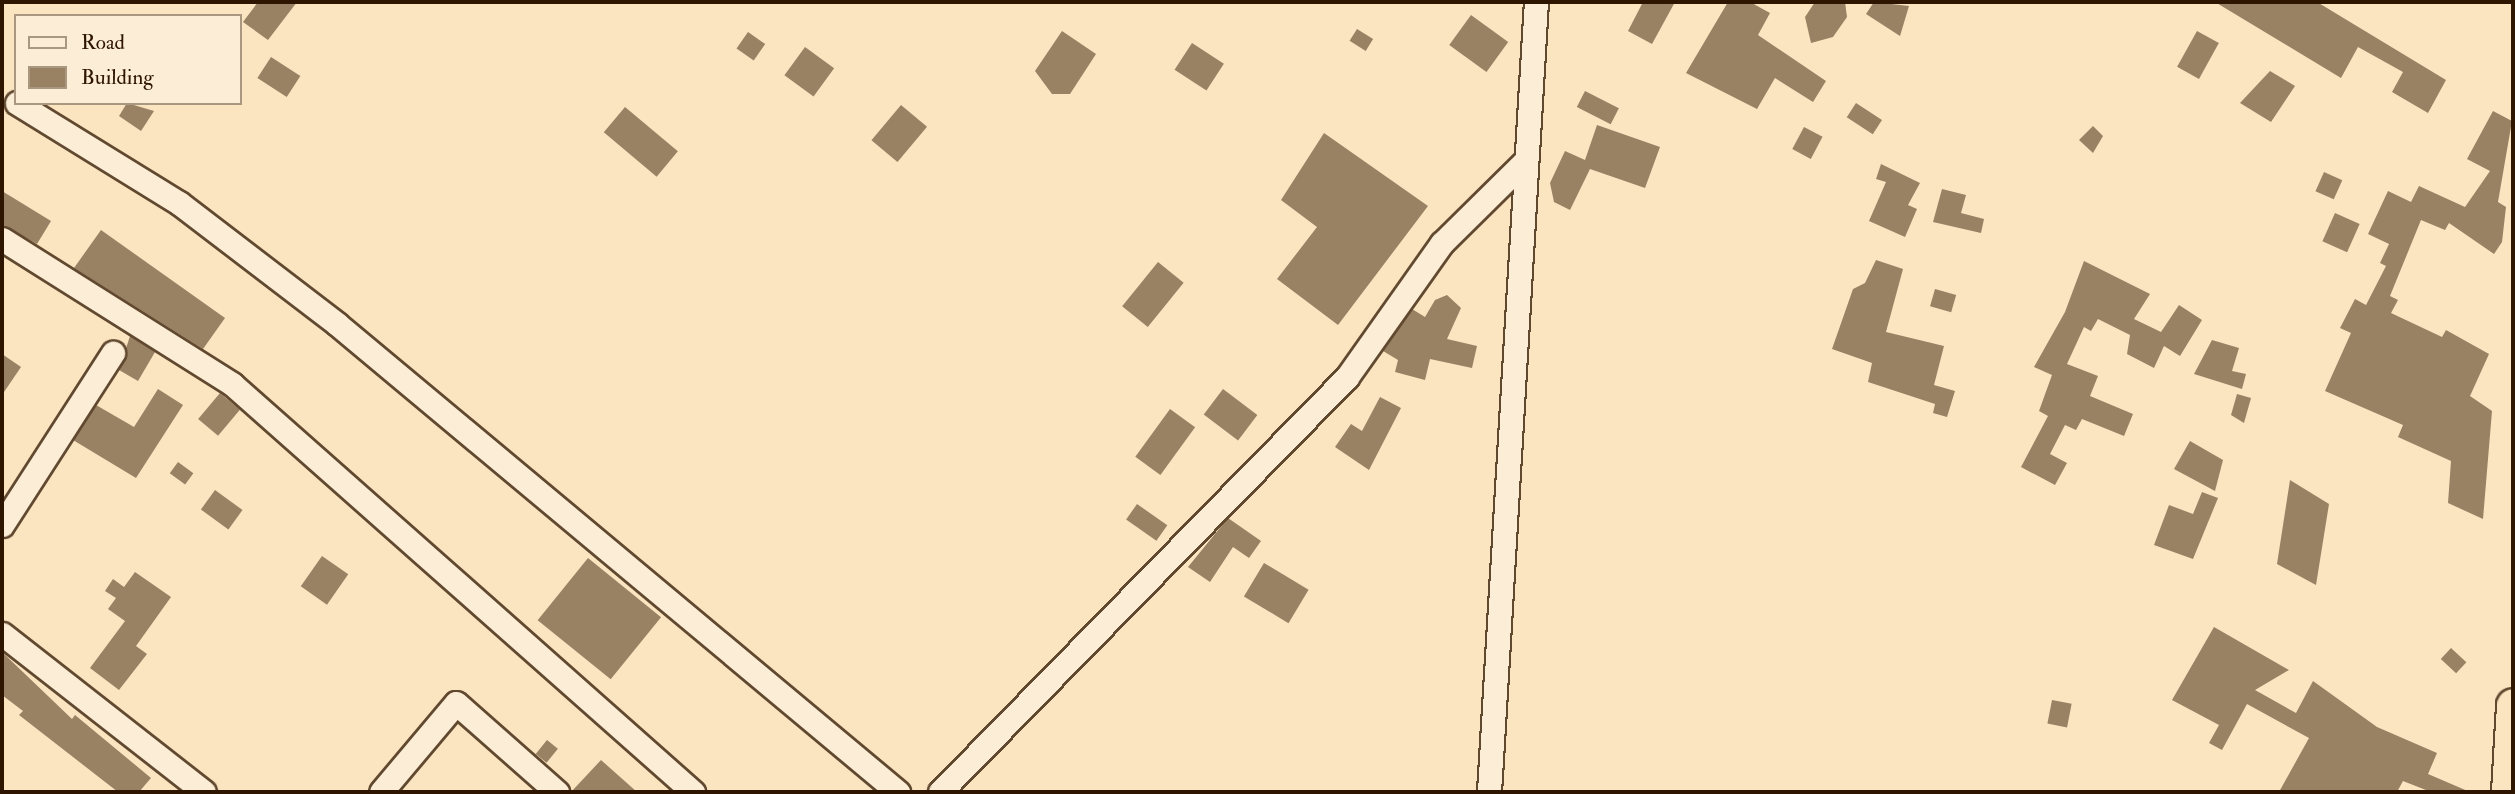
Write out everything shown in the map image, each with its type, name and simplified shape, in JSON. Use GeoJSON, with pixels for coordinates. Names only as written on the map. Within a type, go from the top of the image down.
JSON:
{"type":"FeatureCollection","features":[{"type":"Feature","properties":{"kind":"highway"},"geometry":{"type":"LineString","coordinates":[[2508,792],[2513,705]]}},
{"type":"Feature","properties":{"kind":"street"},"geometry":{"type":"LineString","coordinates":[[1489,792],[1524,162],[1536,2]]}},
{"type":"Feature","properties":{"kind":"street"},"geometry":{"type":"LineString","coordinates":[[19,105],[179,203],[337,324],[898,792]]}},
{"type":"Feature","properties":{"kind":"street"},"geometry":{"type":"LineString","coordinates":[[940,792],[1347,377],[1442,243],[1524,162]]}},
{"type":"Feature","properties":{"kind":"street"},"geometry":{"type":"LineString","coordinates":[[2,239],[232,384],[693,792]]}},
{"type":"Feature","properties":{"kind":"street"},"geometry":{"type":"LineString","coordinates":[[2,525],[113,353]]}},
{"type":"Feature","properties":{"kind":"street"},"geometry":{"type":"LineString","coordinates":[[2,634],[204,792]]}},
{"type":"Feature","properties":{"kind":"street"},"geometry":{"type":"LineString","coordinates":[[381,792],[456,703],[557,792]]}},
{"type":"Feature","properties":{"kind":"building"},"geometry":{"type":"Polygon","coordinates":[[[258,2],[297,2],[268,40],[243,22],[258,2]]]}},
{"type":"Feature","properties":{"kind":"building"},"geometry":{"type":"Polygon","coordinates":[[[1643,2],[1675,2],[1652,44],[1628,31],[1643,2]]]}},
{"type":"Feature","properties":{"kind":"building"},"geometry":{"type":"Polygon","coordinates":[[[1728,2],[1750,2],[1770,13],[1758,35],[1826,81],[1813,102],[1775,78],[1757,109],[1686,73],[1728,2]]]}},
{"type":"Feature","properties":{"kind":"building"},"geometry":{"type":"Polygon","coordinates":[[[1815,2],[1845,2],[1847,17],[1833,37],[1811,43],[1805,17],[1815,2]]]}},
{"type":"Feature","properties":{"kind":"building"},"geometry":{"type":"Polygon","coordinates":[[[1874,2],[1909,6],[1900,36],[1866,14],[1874,2]]]}},
{"type":"Feature","properties":{"kind":"building"},"geometry":{"type":"Polygon","coordinates":[[[2215,2],[2317,2],[2446,80],[2428,113],[2392,92],[2403,72],[2358,47],[2341,78],[2215,2]]]}},
{"type":"Feature","properties":{"kind":"building"},"geometry":{"type":"Polygon","coordinates":[[[1471,15],[1508,42],[1486,72],[1449,45],[1471,15]]]}},
{"type":"Feature","properties":{"kind":"building"},"geometry":{"type":"Polygon","coordinates":[[[1357,29],[1373,39],[1366,51],[1350,41],[1357,29]]]}},
{"type":"Feature","properties":{"kind":"building"},"geometry":{"type":"Polygon","coordinates":[[[1062,31],[1096,54],[1070,94],[1052,94],[1035,71],[1062,31]]]}},
{"type":"Feature","properties":{"kind":"building"},"geometry":{"type":"Polygon","coordinates":[[[2197,31],[2219,43],[2199,79],[2177,67],[2197,31]]]}},
{"type":"Feature","properties":{"kind":"building"},"geometry":{"type":"Polygon","coordinates":[[[748,32],[765,44],[754,60],[737,48],[748,32]]]}},
{"type":"Feature","properties":{"kind":"building"},"geometry":{"type":"Polygon","coordinates":[[[1192,43],[1224,64],[1206,91],[1175,70],[1192,43]]]}},
{"type":"Feature","properties":{"kind":"building"},"geometry":{"type":"Polygon","coordinates":[[[805,47],[834,68],[814,96],[784,75],[805,47]]]}},
{"type":"Feature","properties":{"kind":"building"},"geometry":{"type":"Polygon","coordinates":[[[271,57],[300,76],[287,97],[257,78],[271,57]]]}},
{"type":"Feature","properties":{"kind":"building"},"geometry":{"type":"Polygon","coordinates":[[[2270,71],[2295,86],[2271,122],[2240,103],[2270,71]]]}},
{"type":"Feature","properties":{"kind":"building"},"geometry":{"type":"Polygon","coordinates":[[[1585,91],[1619,108],[1611,124],[1577,107],[1585,91]]]}},
{"type":"Feature","properties":{"kind":"building"},"geometry":{"type":"Polygon","coordinates":[[[1856,103],[1882,120],[1873,134],[1847,117],[1856,103]]]}},
{"type":"Feature","properties":{"kind":"building"},"geometry":{"type":"Polygon","coordinates":[[[126,105],[154,111],[141,131],[119,116],[126,105]]]}},
{"type":"Feature","properties":{"kind":"building"},"geometry":{"type":"Polygon","coordinates":[[[901,105],[927,127],[897,162],[871,140],[901,105]]]}},
{"type":"Feature","properties":{"kind":"building"},"geometry":{"type":"Polygon","coordinates":[[[625,107],[678,151],[657,177],[604,132],[625,107]]]}},
{"type":"Feature","properties":{"kind":"building"},"geometry":{"type":"Polygon","coordinates":[[[2493,111],[2512,121],[2498,202],[2506,207],[2502,242],[2494,254],[2449,223],[2445,230],[2421,220],[2390,296],[2398,300],[2391,313],[2442,337],[2446,330],[2489,354],[2470,396],[2492,411],[2483,519],[2448,503],[2451,461],[2398,437],[2403,425],[2325,391],[2351,333],[2340,328],[2355,299],[2366,305],[2386,266],[2380,263],[2389,244],[2368,234],[2388,191],[2411,202],[2419,186],[2465,207],[2490,171],[2467,159],[2493,111]]]}},
{"type":"Feature","properties":{"kind":"building"},"geometry":{"type":"Polygon","coordinates":[[[1597,125],[1660,147],[1645,188],[1590,169],[1570,210],[1554,202],[1550,183],[1565,151],[1585,160],[1597,125]]]}},
{"type":"Feature","properties":{"kind":"building"},"geometry":{"type":"Polygon","coordinates":[[[2093,126],[2103,136],[2093,153],[2079,140],[2093,126]]]}},
{"type":"Feature","properties":{"kind":"building"},"geometry":{"type":"Polygon","coordinates":[[[1804,127],[1823,137],[1811,159],[1792,149],[1804,127]]]}},
{"type":"Feature","properties":{"kind":"building"},"geometry":{"type":"Polygon","coordinates":[[[1324,133],[1428,206],[1338,325],[1277,279],[1317,227],[1281,200],[1324,133]]]}},
{"type":"Feature","properties":{"kind":"building"},"geometry":{"type":"Polygon","coordinates":[[[1881,164],[1920,183],[1908,205],[1917,209],[1905,237],[1869,221],[1886,182],[1876,179],[1881,164]]]}},
{"type":"Feature","properties":{"kind":"building"},"geometry":{"type":"Polygon","coordinates":[[[2324,172],[2342,180],[2334,199],[2315,191],[2324,172]]]}},
{"type":"Feature","properties":{"kind":"building"},"geometry":{"type":"Polygon","coordinates":[[[1942,189],[1966,195],[1961,213],[1984,219],[1981,233],[1933,222],[1942,189]]]}},
{"type":"Feature","properties":{"kind":"building"},"geometry":{"type":"Polygon","coordinates":[[[2,191],[51,221],[37,244],[2,225],[2,191]]]}},
{"type":"Feature","properties":{"kind":"building"},"geometry":{"type":"Polygon","coordinates":[[[2335,213],[2360,224],[2347,252],[2322,241],[2335,213]]]}},
{"type":"Feature","properties":{"kind":"building"},"geometry":{"type":"Polygon","coordinates":[[[101,230],[225,318],[203,349],[74,268],[101,230]]]}},
{"type":"Feature","properties":{"kind":"building"},"geometry":{"type":"Polygon","coordinates":[[[1876,260],[1903,269],[1886,332],[1944,346],[1934,385],[1955,391],[1947,417],[1933,413],[1935,404],[1868,382],[1872,363],[1832,349],[1853,289],[1865,283],[1876,260]]]}},
{"type":"Feature","properties":{"kind":"building"},"geometry":{"type":"Polygon","coordinates":[[[2084,261],[2150,294],[2134,319],[2161,332],[2179,305],[2202,320],[2180,356],[2164,346],[2154,368],[2127,354],[2130,335],[2098,319],[2091,331],[2084,327],[2067,364],[2098,376],[2090,396],[2133,414],[2124,436],[2082,419],[2076,430],[2065,425],[2050,454],[2067,463],[2055,485],[2021,467],[2048,416],[2039,411],[2052,375],[2034,367],[2065,312],[2084,261]]]}},
{"type":"Feature","properties":{"kind":"building"},"geometry":{"type":"Polygon","coordinates":[[[1158,262],[1184,283],[1148,327],[1122,306],[1158,262]]]}},
{"type":"Feature","properties":{"kind":"building"},"geometry":{"type":"Polygon","coordinates":[[[1935,289],[1956,295],[1951,312],[1930,306],[1935,289]]]}},
{"type":"Feature","properties":{"kind":"building"},"geometry":{"type":"Polygon","coordinates":[[[1447,295],[1461,308],[1447,339],[1477,346],[1472,368],[1430,359],[1425,380],[1395,372],[1398,360],[1383,351],[1412,309],[1425,317],[1435,300],[1447,295]]]}},
{"type":"Feature","properties":{"kind":"building"},"geometry":{"type":"Polygon","coordinates":[[[130,336],[155,352],[138,381],[119,370],[130,336]]]}},
{"type":"Feature","properties":{"kind":"building"},"geometry":{"type":"Polygon","coordinates":[[[2212,340],[2239,348],[2232,371],[2246,374],[2242,389],[2194,374],[2212,340]]]}},
{"type":"Feature","properties":{"kind":"building"},"geometry":{"type":"Polygon","coordinates":[[[2,354],[21,367],[2,395],[2,354]]]}},
{"type":"Feature","properties":{"kind":"building"},"geometry":{"type":"Polygon","coordinates":[[[158,389],[183,405],[136,478],[73,440],[96,405],[134,427],[158,389]]]}},
{"type":"Feature","properties":{"kind":"building"},"geometry":{"type":"Polygon","coordinates":[[[1223,389],[1257,415],[1238,440],[1204,415],[1223,389]]]}},
{"type":"Feature","properties":{"kind":"building"},"geometry":{"type":"Polygon","coordinates":[[[220,393],[240,410],[218,436],[198,419],[220,393]]]}},
{"type":"Feature","properties":{"kind":"building"},"geometry":{"type":"Polygon","coordinates":[[[2237,394],[2251,398],[2244,423],[2231,415],[2237,394]]]}},
{"type":"Feature","properties":{"kind":"building"},"geometry":{"type":"Polygon","coordinates":[[[1380,397],[1401,408],[1369,470],[1335,447],[1351,424],[1362,431],[1380,397]]]}},
{"type":"Feature","properties":{"kind":"building"},"geometry":{"type":"Polygon","coordinates":[[[1170,409],[1195,427],[1160,475],[1135,457],[1170,409]]]}},
{"type":"Feature","properties":{"kind":"building"},"geometry":{"type":"Polygon","coordinates":[[[2190,441],[2223,460],[2215,491],[2174,469],[2190,441]]]}},
{"type":"Feature","properties":{"kind":"building"},"geometry":{"type":"Polygon","coordinates":[[[178,462],[193,473],[185,484],[170,473],[178,462]]]}},
{"type":"Feature","properties":{"kind":"building"},"geometry":{"type":"Polygon","coordinates":[[[2290,480],[2329,504],[2316,585],[2277,564],[2290,480]]]}},
{"type":"Feature","properties":{"kind":"building"},"geometry":{"type":"Polygon","coordinates":[[[215,490],[243,510],[228,529],[201,509],[215,490]]]}},
{"type":"Feature","properties":{"kind":"building"},"geometry":{"type":"Polygon","coordinates":[[[2202,492],[2218,498],[2193,559],[2154,545],[2169,505],[2193,514],[2202,492]]]}},
{"type":"Feature","properties":{"kind":"building"},"geometry":{"type":"Polygon","coordinates":[[[1137,504],[1167,525],[1156,541],[1126,520],[1137,504]]]}},
{"type":"Feature","properties":{"kind":"building"},"geometry":{"type":"Polygon","coordinates":[[[1228,518],[1261,541],[1249,558],[1233,547],[1210,582],[1188,567],[1228,518]]]}},
{"type":"Feature","properties":{"kind":"building"},"geometry":{"type":"Polygon","coordinates":[[[322,556],[348,574],[327,605],[301,586],[322,556]]]}},
{"type":"Feature","properties":{"kind":"building"},"geometry":{"type":"Polygon","coordinates":[[[588,558],[661,617],[611,679],[538,620],[588,558]]]}},
{"type":"Feature","properties":{"kind":"building"},"geometry":{"type":"Polygon","coordinates":[[[1264,563],[1309,590],[1288,623],[1244,596],[1264,563]]]}},
{"type":"Feature","properties":{"kind":"building"},"geometry":{"type":"Polygon","coordinates":[[[135,572],[171,597],[136,646],[147,654],[119,690],[90,668],[125,621],[108,609],[116,598],[105,591],[113,579],[124,587],[135,572]]]}},
{"type":"Feature","properties":{"kind":"building"},"geometry":{"type":"Polygon","coordinates":[[[2214,627],[2289,670],[2255,690],[2296,713],[2313,681],[2377,727],[2437,753],[2428,774],[2470,792],[2431,792],[2403,781],[2397,792],[2279,792],[2309,738],[2247,704],[2222,750],[2209,743],[2219,725],[2172,700],[2214,627]]]}},
{"type":"Feature","properties":{"kind":"building"},"geometry":{"type":"Polygon","coordinates":[[[2451,648],[2466,662],[2456,673],[2441,659],[2451,648]]]}},
{"type":"Feature","properties":{"kind":"building"},"geometry":{"type":"Polygon","coordinates":[[[2,652],[72,719],[75,715],[151,778],[139,792],[118,792],[19,715],[23,711],[2,695],[2,652]]]}},
{"type":"Feature","properties":{"kind":"building"},"geometry":{"type":"Polygon","coordinates":[[[2052,700],[2072,704],[2067,727],[2047,724],[2052,700]]]}},
{"type":"Feature","properties":{"kind":"building"},"geometry":{"type":"Polygon","coordinates":[[[547,740],[558,749],[547,763],[536,754],[547,740]]]}},
{"type":"Feature","properties":{"kind":"building"},"geometry":{"type":"Polygon","coordinates":[[[601,760],[637,792],[571,792],[601,760]]]}}]}
